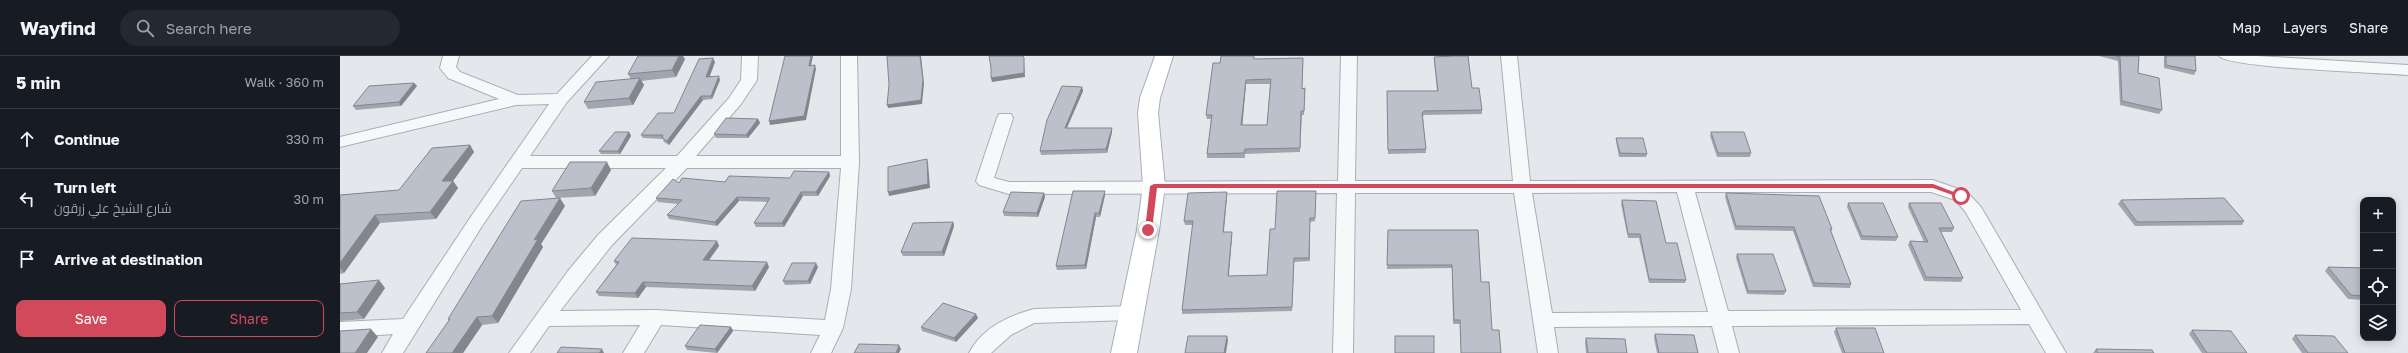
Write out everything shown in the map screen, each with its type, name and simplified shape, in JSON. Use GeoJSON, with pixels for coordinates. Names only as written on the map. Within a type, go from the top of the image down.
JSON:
{"type":"FeatureCollection","features":[{"type":"Feature","properties":{"kind":"main road"},"geometry":{"type":"LineString","coordinates":[[1124,353],[1148,230],[1154,186],[1148,113],[1150,98],[1164,56]]}},
{"type":"Feature","properties":{"kind":"street"},"geometry":{"type":"LineString","coordinates":[[451,56],[448,68],[454,75],[516,100]]}},
{"type":"Feature","properties":{"kind":"street"},"geometry":{"type":"LineString","coordinates":[[392,353],[476,222],[561,99],[601,56]]}},
{"type":"Feature","properties":{"kind":"street"},"geometry":{"type":"LineString","coordinates":[[519,353],[543,319],[605,240],[680,163],[735,101],[749,80],[750,56]]}},
{"type":"Feature","properties":{"kind":"street"},"geometry":{"type":"LineString","coordinates":[[821,353],[833,328],[841,289],[850,162],[849,56]]}},
{"type":"Feature","properties":{"kind":"street"},"geometry":{"type":"LineString","coordinates":[[1343,353],[1345,187],[1349,56]]}},
{"type":"Feature","properties":{"kind":"street"},"geometry":{"type":"LineString","coordinates":[[1508,56],[1522,186],[1545,320],[1548,353]]}},
{"type":"Feature","properties":{"kind":"street"},"geometry":{"type":"LineString","coordinates":[[2227,56],[2259,61],[2408,70]]}},
{"type":"Feature","properties":{"kind":"street"},"geometry":{"type":"LineString","coordinates":[[340,142],[516,100],[561,99]]}},
{"type":"Feature","properties":{"kind":"street"},"geometry":{"type":"LineString","coordinates":[[1005,118],[986,173],[985,181],[993,185],[1009,188],[1154,186],[1933,186],[1948,190],[1961,196],[1972,207],[2056,353]]}},
{"type":"Feature","properties":{"kind":"street"},"geometry":{"type":"LineString","coordinates":[[518,162],[850,162]]}},
{"type":"Feature","properties":{"kind":"street"},"geometry":{"type":"LineString","coordinates":[[1684,186],[1729,353]]}},
{"type":"Feature","properties":{"kind":"street"},"geometry":{"type":"LineString","coordinates":[[978,353],[987,343],[1019,320],[1034,316],[1131,313]]}},
{"type":"Feature","properties":{"kind":"street"},"geometry":{"type":"LineString","coordinates":[[1545,320],[2034,317]]}},
{"type":"Feature","properties":{"kind":"street"},"geometry":{"type":"LineString","coordinates":[[543,319],[655,318],[833,328]]}},
{"type":"Feature","properties":{"kind":"street"},"geometry":{"type":"LineString","coordinates":[[633,353],[655,318]]}},
{"type":"Feature","properties":{"kind":"street"},"geometry":{"type":"LineString","coordinates":[[340,330],[409,326]]}},
{"type":"Feature","properties":{"kind":"building"},"geometry":{"type":"Polygon","coordinates":[[[638,56],[679,56],[672,70],[628,74],[638,56]]]}},
{"type":"Feature","properties":{"kind":"building"},"geometry":{"type":"Polygon","coordinates":[[[785,56],[811,56],[809,66],[815,65],[804,116],[769,121],[785,56]]]}},
{"type":"Feature","properties":{"kind":"building"},"geometry":{"type":"Polygon","coordinates":[[[887,56],[920,56],[923,80],[921,100],[887,105],[889,85],[887,56]]]}},
{"type":"Feature","properties":{"kind":"building"},"geometry":{"type":"Polygon","coordinates":[[[989,56],[1023,56],[1024,73],[991,78],[989,56]]]}},
{"type":"Feature","properties":{"kind":"building"},"geometry":{"type":"Polygon","coordinates":[[[1221,56],[1254,56],[1254,59],[1303,58],[1302,89],[1305,88],[1304,111],[1301,111],[1300,148],[1245,149],[1244,153],[1207,154],[1212,115],[1206,115],[1213,63],[1220,63],[1221,56]],[[1271,79],[1246,80],[1241,125],[1267,125],[1271,79]]]}},
{"type":"Feature","properties":{"kind":"building"},"geometry":{"type":"Polygon","coordinates":[[[1468,56],[1472,88],[1479,88],[1482,110],[1424,111],[1422,113],[1426,149],[1388,150],[1387,91],[1438,91],[1434,57],[1468,56]]]}},
{"type":"Feature","properties":{"kind":"building"},"geometry":{"type":"Polygon","coordinates":[[[2116,56],[2139,56],[2138,73],[2159,78],[2162,110],[2122,101],[2120,57],[2116,56]]]}},
{"type":"Feature","properties":{"kind":"building"},"geometry":{"type":"Polygon","coordinates":[[[2166,56],[2195,56],[2196,71],[2166,65],[2166,56]]]}},
{"type":"Feature","properties":{"kind":"building"},"geometry":{"type":"Polygon","coordinates":[[[713,58],[706,77],[719,76],[711,96],[701,96],[667,141],[662,138],[663,135],[641,135],[658,113],[674,113],[699,59],[713,58]]]}},
{"type":"Feature","properties":{"kind":"building"},"geometry":{"type":"Polygon","coordinates":[[[640,78],[629,98],[584,102],[596,82],[640,78]]]}},
{"type":"Feature","properties":{"kind":"building"},"geometry":{"type":"Polygon","coordinates":[[[414,83],[399,102],[353,106],[369,86],[414,83]]]}},
{"type":"Feature","properties":{"kind":"building"},"geometry":{"type":"Polygon","coordinates":[[[1062,86],[1082,87],[1065,128],[1112,128],[1106,149],[1040,151],[1047,120],[1062,86]]]}},
{"type":"Feature","properties":{"kind":"building"},"geometry":{"type":"Polygon","coordinates":[[[726,118],[758,119],[746,135],[714,134],[726,118]]]}},
{"type":"Feature","properties":{"kind":"building"},"geometry":{"type":"Polygon","coordinates":[[[615,132],[629,132],[618,151],[599,151],[615,132]]]}},
{"type":"Feature","properties":{"kind":"building"},"geometry":{"type":"Polygon","coordinates":[[[1711,132],[1744,132],[1751,153],[1718,153],[1711,132]]]}},
{"type":"Feature","properties":{"kind":"building"},"geometry":{"type":"Polygon","coordinates":[[[1616,138],[1643,138],[1647,154],[1620,153],[1616,138]]]}},
{"type":"Feature","properties":{"kind":"building"},"geometry":{"type":"Polygon","coordinates":[[[470,145],[442,181],[453,181],[430,212],[375,215],[340,263],[340,195],[399,190],[432,148],[470,145]]]}},
{"type":"Feature","properties":{"kind":"building"},"geometry":{"type":"Polygon","coordinates":[[[927,159],[928,184],[888,192],[888,167],[927,159]]]}},
{"type":"Feature","properties":{"kind":"building"},"geometry":{"type":"Polygon","coordinates":[[[570,162],[607,162],[591,188],[552,191],[570,162]]]}},
{"type":"Feature","properties":{"kind":"building"},"geometry":{"type":"Polygon","coordinates":[[[794,171],[829,172],[816,192],[801,192],[782,223],[754,223],[770,198],[737,197],[715,222],[667,215],[682,200],[656,198],[673,179],[679,183],[682,178],[725,182],[729,176],[790,178],[794,171]]]}},
{"type":"Feature","properties":{"kind":"building"},"geometry":{"type":"Polygon","coordinates":[[[1073,191],[1105,191],[1099,213],[1095,213],[1085,265],[1056,266],[1073,191]]]}},
{"type":"Feature","properties":{"kind":"building"},"geometry":{"type":"Polygon","coordinates":[[[1277,191],[1316,191],[1315,218],[1310,218],[1309,258],[1294,258],[1292,307],[1182,310],[1193,221],[1184,221],[1188,193],[1227,192],[1223,232],[1232,232],[1228,276],[1267,275],[1270,229],[1275,229],[1277,191]]]}},
{"type":"Feature","properties":{"kind":"building"},"geometry":{"type":"Polygon","coordinates":[[[1011,192],[1044,193],[1037,213],[1003,212],[1011,192]]]}},
{"type":"Feature","properties":{"kind":"building"},"geometry":{"type":"Polygon","coordinates":[[[1726,193],[1819,196],[1851,284],[1814,283],[1794,227],[1736,226],[1726,193]]]}},
{"type":"Feature","properties":{"kind":"building"},"geometry":{"type":"Polygon","coordinates":[[[560,198],[534,240],[538,239],[492,316],[477,317],[452,353],[426,353],[450,319],[448,319],[521,201],[560,198]]]}},
{"type":"Feature","properties":{"kind":"building"},"geometry":{"type":"Polygon","coordinates":[[[2224,198],[2244,221],[2137,222],[2121,200],[2224,198]]]}},
{"type":"Feature","properties":{"kind":"building"},"geometry":{"type":"Polygon","coordinates":[[[1622,200],[1656,201],[1666,243],[1677,243],[1686,280],[1649,279],[1640,234],[1628,234],[1622,200]]]}},
{"type":"Feature","properties":{"kind":"building"},"geometry":{"type":"Polygon","coordinates":[[[1848,203],[1883,203],[1898,237],[1862,236],[1848,203]]]}},
{"type":"Feature","properties":{"kind":"building"},"geometry":{"type":"Polygon","coordinates":[[[1909,203],[1941,203],[1954,228],[1939,228],[1963,278],[1926,277],[1910,241],[1928,242],[1909,203]]]}},
{"type":"Feature","properties":{"kind":"building"},"geometry":{"type":"Polygon","coordinates":[[[953,222],[942,252],[901,252],[913,223],[953,222]]]}},
{"type":"Feature","properties":{"kind":"building"},"geometry":{"type":"Polygon","coordinates":[[[1388,230],[1478,230],[1481,282],[1489,282],[1492,330],[1499,330],[1501,353],[1461,353],[1460,320],[1454,320],[1452,265],[1387,265],[1388,230]]]}},
{"type":"Feature","properties":{"kind":"building"},"geometry":{"type":"Polygon","coordinates":[[[632,238],[717,241],[703,260],[767,262],[752,286],[643,282],[635,293],[596,292],[619,262],[614,261],[632,238]]]}},
{"type":"Feature","properties":{"kind":"building"},"geometry":{"type":"Polygon","coordinates":[[[1737,254],[1773,254],[1786,291],[1748,291],[1737,254]]]}},
{"type":"Feature","properties":{"kind":"building"},"geometry":{"type":"Polygon","coordinates":[[[792,263],[816,263],[808,281],[783,281],[792,263]]]}},
{"type":"Feature","properties":{"kind":"building"},"geometry":{"type":"Polygon","coordinates":[[[2328,267],[2360,268],[2360,296],[2351,295],[2328,267]]]}},
{"type":"Feature","properties":{"kind":"building"},"geometry":{"type":"Polygon","coordinates":[[[379,280],[357,312],[340,313],[340,284],[379,280]]]}},
{"type":"Feature","properties":{"kind":"building"},"geometry":{"type":"Polygon","coordinates":[[[943,303],[976,314],[954,338],[921,327],[943,303]]]}},
{"type":"Feature","properties":{"kind":"building"},"geometry":{"type":"Polygon","coordinates":[[[700,325],[731,327],[715,349],[685,346],[700,325]]]}},
{"type":"Feature","properties":{"kind":"building"},"geometry":{"type":"Polygon","coordinates":[[[1836,328],[1875,328],[1884,353],[1845,353],[1836,328]]]}},
{"type":"Feature","properties":{"kind":"building"},"geometry":{"type":"Polygon","coordinates":[[[371,329],[355,353],[340,353],[340,331],[371,329]]]}},
{"type":"Feature","properties":{"kind":"building"},"geometry":{"type":"Polygon","coordinates":[[[2192,330],[2231,331],[2247,353],[2207,353],[2192,330]]]}},
{"type":"Feature","properties":{"kind":"building"},"geometry":{"type":"Polygon","coordinates":[[[1655,334],[1694,335],[1698,353],[1659,353],[1655,334]]]}},
{"type":"Feature","properties":{"kind":"building"},"geometry":{"type":"Polygon","coordinates":[[[2295,335],[2334,336],[2348,353],[2308,353],[2295,335]]]}},
{"type":"Feature","properties":{"kind":"building"},"geometry":{"type":"Polygon","coordinates":[[[1188,336],[1227,336],[1224,353],[1185,353],[1188,336]]]}},
{"type":"Feature","properties":{"kind":"building"},"geometry":{"type":"Polygon","coordinates":[[[1395,336],[1434,336],[1434,353],[1395,353],[1395,336]]]}},
{"type":"Feature","properties":{"kind":"building"},"geometry":{"type":"Polygon","coordinates":[[[1586,338],[1625,339],[1627,353],[1588,353],[1586,338]]]}},
{"type":"Feature","properties":{"kind":"building"},"geometry":{"type":"Polygon","coordinates":[[[859,344],[899,345],[896,353],[854,353],[859,344]]]}},
{"type":"Feature","properties":{"kind":"building"},"geometry":{"type":"Polygon","coordinates":[[[561,347],[602,349],[599,353],[557,353],[561,347]]]}},
{"type":"Feature","properties":{"kind":"building"},"geometry":{"type":"Polygon","coordinates":[[[2096,349],[2152,350],[2154,353],[2098,353],[2096,349]]]}},
{"type":"Feature","properties":{"kind":"route"},"geometry":{"type":"LineString","coordinates":[[1148,230],[1154,186],[1933,186],[1948,190],[1961,196]]}}]}
